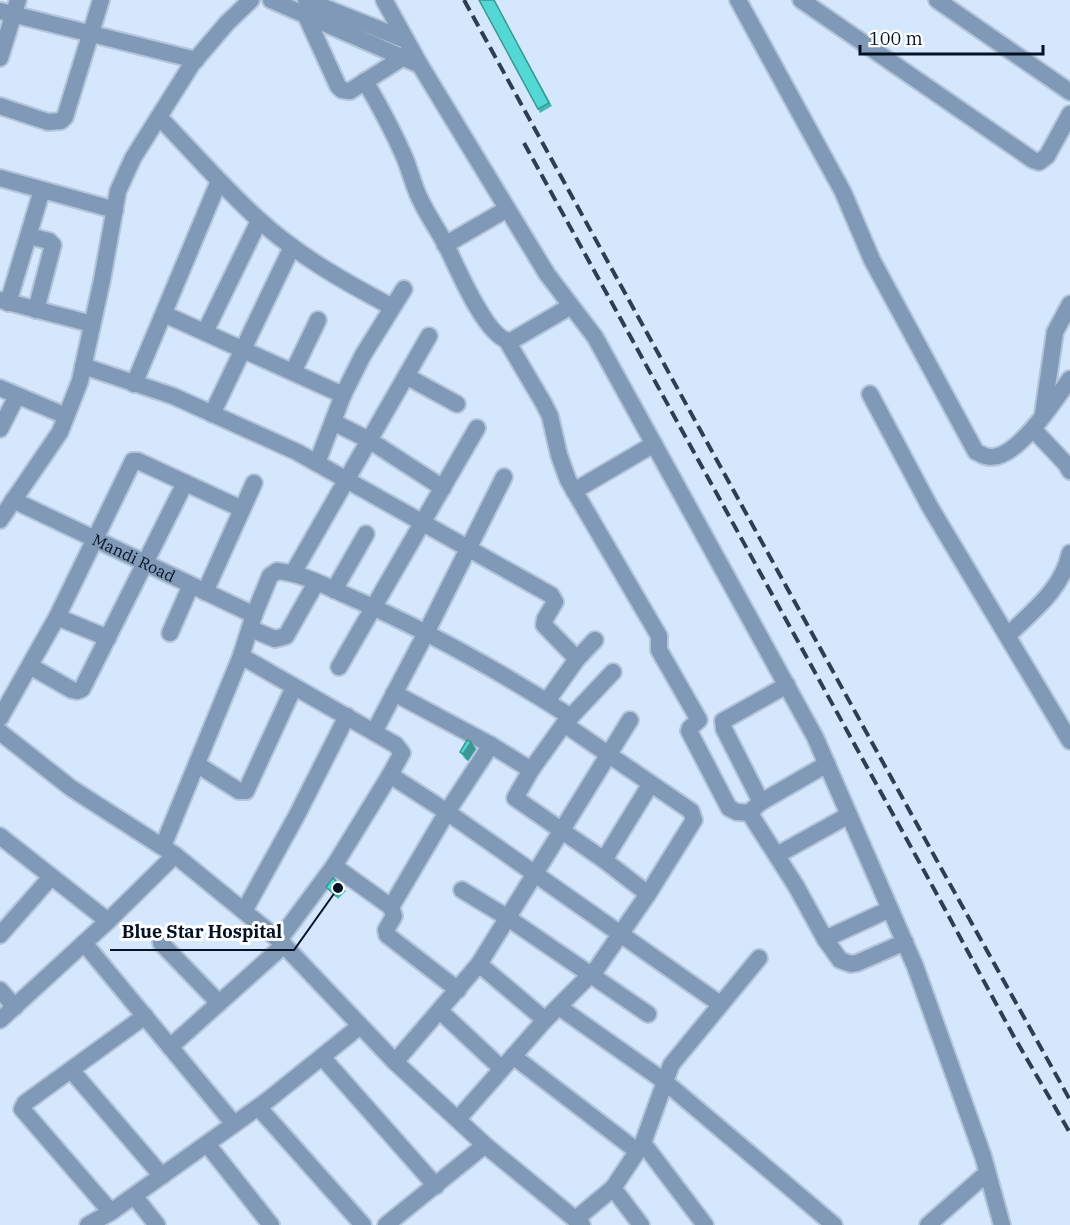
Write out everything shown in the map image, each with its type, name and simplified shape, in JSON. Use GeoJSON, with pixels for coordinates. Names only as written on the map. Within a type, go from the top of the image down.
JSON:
{"type":"FeatureCollection","features":[{"type":"Feature","properties":{"kind":"street"},"geometry":{"type":"LineString","coordinates":[[0,106],[48,122],[61,121],[65,117],[101,0]]}},
{"type":"Feature","properties":{"kind":"street"},"geometry":{"type":"LineString","coordinates":[[4,511],[60,432],[80,381],[118,191],[133,158],[196,60],[227,23],[251,0]]}},
{"type":"Feature","properties":{"kind":"street"},"geometry":{"type":"LineString","coordinates":[[271,0],[306,8],[406,40]]}},
{"type":"Feature","properties":{"kind":"street"},"geometry":{"type":"LineString","coordinates":[[384,0],[420,65],[547,274],[595,337],[787,686],[827,764],[915,966],[987,1173],[1002,1225]]}},
{"type":"Feature","properties":{"kind":"street"},"geometry":{"type":"LineString","coordinates":[[738,0],[843,192],[875,266],[976,452],[993,457],[1002,454],[1038,424],[1070,379]]}},
{"type":"Feature","properties":{"kind":"street"},"geometry":{"type":"LineString","coordinates":[[801,0],[1033,160],[1039,162],[1047,156],[1070,114]]}},
{"type":"Feature","properties":{"kind":"street"},"geometry":{"type":"LineString","coordinates":[[937,0],[1070,92]]}},
{"type":"Feature","properties":{"kind":"street"},"geometry":{"type":"LineString","coordinates":[[0,58],[11,8],[92,34],[196,60]]}},
{"type":"Feature","properties":{"kind":"street"},"geometry":{"type":"LineString","coordinates":[[306,8],[420,65]]}},
{"type":"Feature","properties":{"kind":"street"},"geometry":{"type":"LineString","coordinates":[[306,8],[338,86],[342,90],[350,91],[402,58]]}},
{"type":"Feature","properties":{"kind":"street"},"geometry":{"type":"LineString","coordinates":[[365,81],[405,157],[421,201],[482,315],[499,336],[507,341],[544,404],[554,431],[559,455],[574,491],[659,636],[659,650],[699,720],[689,731],[729,808],[737,812],[756,807],[827,764]]}},
{"type":"Feature","properties":{"kind":"street"},"geometry":{"type":"LineString","coordinates":[[159,117],[259,221],[292,247],[356,288],[392,307]]}},
{"type":"Feature","properties":{"kind":"street"},"geometry":{"type":"LineString","coordinates":[[0,178],[115,210]]}},
{"type":"Feature","properties":{"kind":"street"},"geometry":{"type":"LineString","coordinates":[[135,384],[219,181]]}},
{"type":"Feature","properties":{"kind":"street"},"geometry":{"type":"LineString","coordinates":[[42,190],[29,236],[4,302],[92,324]]}},
{"type":"Feature","properties":{"kind":"street"},"geometry":{"type":"LineString","coordinates":[[445,245],[507,209]]}},
{"type":"Feature","properties":{"kind":"street"},"geometry":{"type":"LineString","coordinates":[[205,332],[259,221]]}},
{"type":"Feature","properties":{"kind":"street"},"geometry":{"type":"LineString","coordinates":[[29,236],[49,241],[53,245],[36,310]]}},
{"type":"Feature","properties":{"kind":"street"},"geometry":{"type":"LineString","coordinates":[[212,414],[292,247]]}},
{"type":"Feature","properties":{"kind":"street"},"geometry":{"type":"LineString","coordinates":[[317,463],[343,395],[363,355],[404,289]]}},
{"type":"Feature","properties":{"kind":"street"},"geometry":{"type":"LineString","coordinates":[[1070,304],[1055,332],[1038,424],[1070,471]]}},
{"type":"Feature","properties":{"kind":"street"},"geometry":{"type":"LineString","coordinates":[[507,341],[511,341],[571,306]]}},
{"type":"Feature","properties":{"kind":"street"},"geometry":{"type":"LineString","coordinates":[[164,314],[343,395]]}},
{"type":"Feature","properties":{"kind":"street"},"geometry":{"type":"LineString","coordinates":[[293,372],[318,320]]}},
{"type":"Feature","properties":{"kind":"street"},"geometry":{"type":"LineString","coordinates":[[293,573],[429,336]]}},
{"type":"Feature","properties":{"kind":"street"},"geometry":{"type":"LineString","coordinates":[[83,366],[173,396],[317,463],[554,598],[555,602],[544,625],[578,659]]}},
{"type":"Feature","properties":{"kind":"street"},"geometry":{"type":"LineString","coordinates":[[406,376],[457,404]]}},
{"type":"Feature","properties":{"kind":"street"},"geometry":{"type":"LineString","coordinates":[[0,388],[66,416]]}},
{"type":"Feature","properties":{"kind":"street"},"geometry":{"type":"LineString","coordinates":[[870,394],[930,507],[1070,741]]}},
{"type":"Feature","properties":{"kind":"street"},"geometry":{"type":"LineString","coordinates":[[0,429],[17,396]]}},
{"type":"Feature","properties":{"kind":"street"},"geometry":{"type":"LineString","coordinates":[[333,422],[369,440],[443,488]]}},
{"type":"Feature","properties":{"kind":"street"},"geometry":{"type":"LineString","coordinates":[[339,668],[477,428]]}},
{"type":"Feature","properties":{"kind":"street"},"geometry":{"type":"LineString","coordinates":[[574,491],[654,444]]}},
{"type":"Feature","properties":{"kind":"street"},"geometry":{"type":"LineString","coordinates":[[0,718],[57,617],[133,461],[138,461],[242,509]]}},
{"type":"Feature","properties":{"kind":"street"},"geometry":{"type":"LineString","coordinates":[[374,732],[504,477]]}},
{"type":"Feature","properties":{"kind":"street"},"geometry":{"type":"LineString","coordinates":[[30,666],[72,690],[80,690],[185,483]]}},
{"type":"Feature","properties":{"kind":"street"},"geometry":{"type":"LineString","coordinates":[[170,633],[198,589],[254,483]]}},
{"type":"Feature","properties":{"kind":"street","name":"Mandi Road"},"geometry":{"type":"LineString","coordinates":[[4,511],[94,539],[198,589],[275,639],[286,636],[316,583]]}},
{"type":"Feature","properties":{"kind":"street"},"geometry":{"type":"LineString","coordinates":[[334,590],[366,534]]}},
{"type":"Feature","properties":{"kind":"street"},"geometry":{"type":"LineString","coordinates":[[1008,635],[1058,584],[1065,572],[1070,553]]}},
{"type":"Feature","properties":{"kind":"street"},"geometry":{"type":"LineString","coordinates":[[0,1020],[108,921],[169,851],[198,765],[270,576],[277,571],[293,573],[373,607],[426,633],[547,701],[606,755],[691,811],[694,816],[692,825],[648,894],[591,975],[545,1020],[458,1119]]}},
{"type":"Feature","properties":{"kind":"street"},"geometry":{"type":"LineString","coordinates":[[57,617],[108,638]]}},
{"type":"Feature","properties":{"kind":"street"},"geometry":{"type":"LineString","coordinates":[[547,701],[595,640]]}},
{"type":"Feature","properties":{"kind":"street"},"geometry":{"type":"LineString","coordinates":[[170,1047],[281,943],[334,866],[402,753],[396,745],[241,656]]}},
{"type":"Feature","properties":{"kind":"street"},"geometry":{"type":"LineString","coordinates":[[613,672],[567,721],[531,770],[515,798],[604,860],[648,894]]}},
{"type":"Feature","properties":{"kind":"street"},"geometry":{"type":"LineString","coordinates":[[787,686],[723,721],[724,729],[777,855],[825,939],[840,960],[851,964],[904,942]]}},
{"type":"Feature","properties":{"kind":"street"},"geometry":{"type":"LineString","coordinates":[[198,765],[238,791],[246,791],[294,687]]}},
{"type":"Feature","properties":{"kind":"street"},"geometry":{"type":"LineString","coordinates":[[394,693],[531,770]]}},
{"type":"Feature","properties":{"kind":"street"},"geometry":{"type":"LineString","coordinates":[[244,911],[297,815],[347,716]]}},
{"type":"Feature","properties":{"kind":"street"},"geometry":{"type":"LineString","coordinates":[[395,1062],[479,964],[563,831],[606,755],[630,720]]}},
{"type":"Feature","properties":{"kind":"street"},"geometry":{"type":"LineString","coordinates":[[0,732],[71,788],[169,851],[244,911],[281,943],[395,1062],[485,1144],[579,1222],[613,1188],[640,1147],[664,1081],[676,1058],[759,958]]}},
{"type":"Feature","properties":{"kind":"street"},"geometry":{"type":"LineString","coordinates":[[391,907],[490,745]]}},
{"type":"Feature","properties":{"kind":"street"},"geometry":{"type":"LineString","coordinates":[[390,775],[447,812],[720,1004]]}},
{"type":"Feature","properties":{"kind":"street"},"geometry":{"type":"LineString","coordinates":[[604,860],[650,785]]}},
{"type":"Feature","properties":{"kind":"street"},"geometry":{"type":"LineString","coordinates":[[777,855],[849,815]]}},
{"type":"Feature","properties":{"kind":"street"},"geometry":{"type":"LineString","coordinates":[[1,837],[108,921]]}},
{"type":"Feature","properties":{"kind":"street"},"geometry":{"type":"LineString","coordinates":[[334,866],[391,907],[394,916],[386,930],[387,935],[458,990]]}},
{"type":"Feature","properties":{"kind":"street"},"geometry":{"type":"LineString","coordinates":[[0,935],[51,877]]}},
{"type":"Feature","properties":{"kind":"street"},"geometry":{"type":"LineString","coordinates":[[462,890],[508,918],[648,1014]]}},
{"type":"Feature","properties":{"kind":"street"},"geometry":{"type":"LineString","coordinates":[[825,939],[890,909]]}},
{"type":"Feature","properties":{"kind":"street"},"geometry":{"type":"LineString","coordinates":[[84,943],[234,1124]]}},
{"type":"Feature","properties":{"kind":"street"},"geometry":{"type":"LineString","coordinates":[[161,943],[219,1003]]}},
{"type":"Feature","properties":{"kind":"street"},"geometry":{"type":"LineString","coordinates":[[479,964],[545,1020]]}},
{"type":"Feature","properties":{"kind":"street"},"geometry":{"type":"LineString","coordinates":[[0,990],[15,1007]]}},
{"type":"Feature","properties":{"kind":"street"},"geometry":{"type":"LineString","coordinates":[[559,1007],[664,1081],[834,1225]]}},
{"type":"Feature","properties":{"kind":"street"},"geometry":{"type":"LineString","coordinates":[[440,1011],[507,1062],[640,1147],[705,1225]]}},
{"type":"Feature","properties":{"kind":"street"},"geometry":{"type":"LineString","coordinates":[[111,1212],[23,1112],[25,1103],[145,1016]]}},
{"type":"Feature","properties":{"kind":"street"},"geometry":{"type":"LineString","coordinates":[[88,1225],[111,1212],[259,1108],[360,1026]]}},
{"type":"Feature","properties":{"kind":"street"},"geometry":{"type":"LineString","coordinates":[[322,1056],[436,1186]]}},
{"type":"Feature","properties":{"kind":"street"},"geometry":{"type":"LineString","coordinates":[[71,1070],[162,1176]]}},
{"type":"Feature","properties":{"kind":"street"},"geometry":{"type":"LineString","coordinates":[[259,1108],[363,1225]]}},
{"type":"Feature","properties":{"kind":"street"},"geometry":{"type":"LineString","coordinates":[[207,1144],[271,1225]]}},
{"type":"Feature","properties":{"kind":"street"},"geometry":{"type":"LineString","coordinates":[[386,1225],[485,1144]]}},
{"type":"Feature","properties":{"kind":"street"},"geometry":{"type":"LineString","coordinates":[[928,1225],[987,1173]]}},
{"type":"Feature","properties":{"kind":"street"},"geometry":{"type":"LineString","coordinates":[[613,1188],[641,1225]]}},
{"type":"Feature","properties":{"kind":"street"},"geometry":{"type":"LineString","coordinates":[[134,1196],[157,1225]]}},
{"type":"Feature","properties":{"kind":"building"},"geometry":{"type":"Polygon","coordinates":[[[479,0],[494,0],[549,103],[538,109],[479,0]]]}},
{"type":"Feature","properties":{"kind":"building"},"geometry":{"type":"Polygon","coordinates":[[[467,740],[471,742],[463,754],[460,752],[467,740]]]}},
{"type":"Feature","properties":{"kind":"building"},"geometry":{"type":"Polygon","coordinates":[[[333,878],[343,888],[336,896],[326,887],[333,878]]]}},
{"type":"Feature","properties":{"kind":"railway"},"geometry":{"type":"LineString","coordinates":[[464,0],[1070,1100]]}},
{"type":"Feature","properties":{"kind":"railway"},"geometry":{"type":"LineString","coordinates":[[524,143],[1013,1035],[1070,1133]]}},
{"type":"Feature","properties":{"kind":"place","name":"Blue Star Hospital"},"geometry":{"type":"Point","coordinates":[338,888]}}]}
